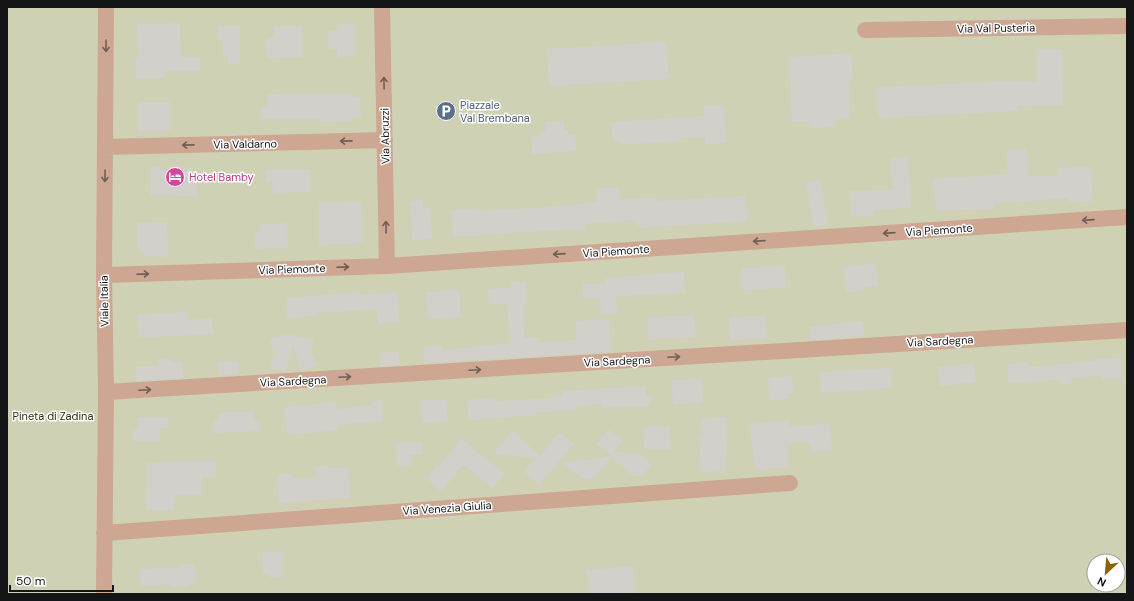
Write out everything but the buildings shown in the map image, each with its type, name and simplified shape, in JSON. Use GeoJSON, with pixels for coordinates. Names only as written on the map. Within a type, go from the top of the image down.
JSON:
{"type":"FeatureCollection","features":[{"type":"Feature","properties":{"kind":"street","name":"Viale Italia"},"geometry":{"type":"LineString","coordinates":[[104,594],[106,392],[104,275],[106,7]]}},
{"type":"Feature","properties":{"kind":"street","name":"Via Abruzzi"},"geometry":{"type":"LineString","coordinates":[[382,7],[387,266]]}},
{"type":"Feature","properties":{"kind":"street","name":"Via Val Pusteria"},"geometry":{"type":"LineString","coordinates":[[865,30],[1127,26]]}},
{"type":"Feature","properties":{"kind":"street","name":"Via Valdarno"},"geometry":{"type":"LineString","coordinates":[[105,147],[385,140]]}},
{"type":"Feature","properties":{"kind":"street","name":"Via Piemonte"},"geometry":{"type":"LineString","coordinates":[[104,275],[387,266],[1127,217]]}},
{"type":"Feature","properties":{"kind":"street","name":"Via Sardegna"},"geometry":{"type":"LineString","coordinates":[[106,392],[1127,330]]}},
{"type":"Feature","properties":{"kind":"street","name":"Via Venezia Giulia"},"geometry":{"type":"LineString","coordinates":[[104,533],[790,483]]}},
{"type":"Feature","properties":{"kind":"green space","name":"Pineta di Zadina"},"geometry":{"type":"Polygon","coordinates":[[[7,7],[1127,7],[1127,594],[7,594],[7,7]]]}},
{"type":"Feature","properties":{"kind":"place","name":"Piazzale Val Brembana"},"geometry":{"type":"Point","coordinates":[446,111]}},
{"type":"Feature","properties":{"kind":"place","name":"Hotel Bamby"},"geometry":{"type":"Point","coordinates":[175,177]}}]}
